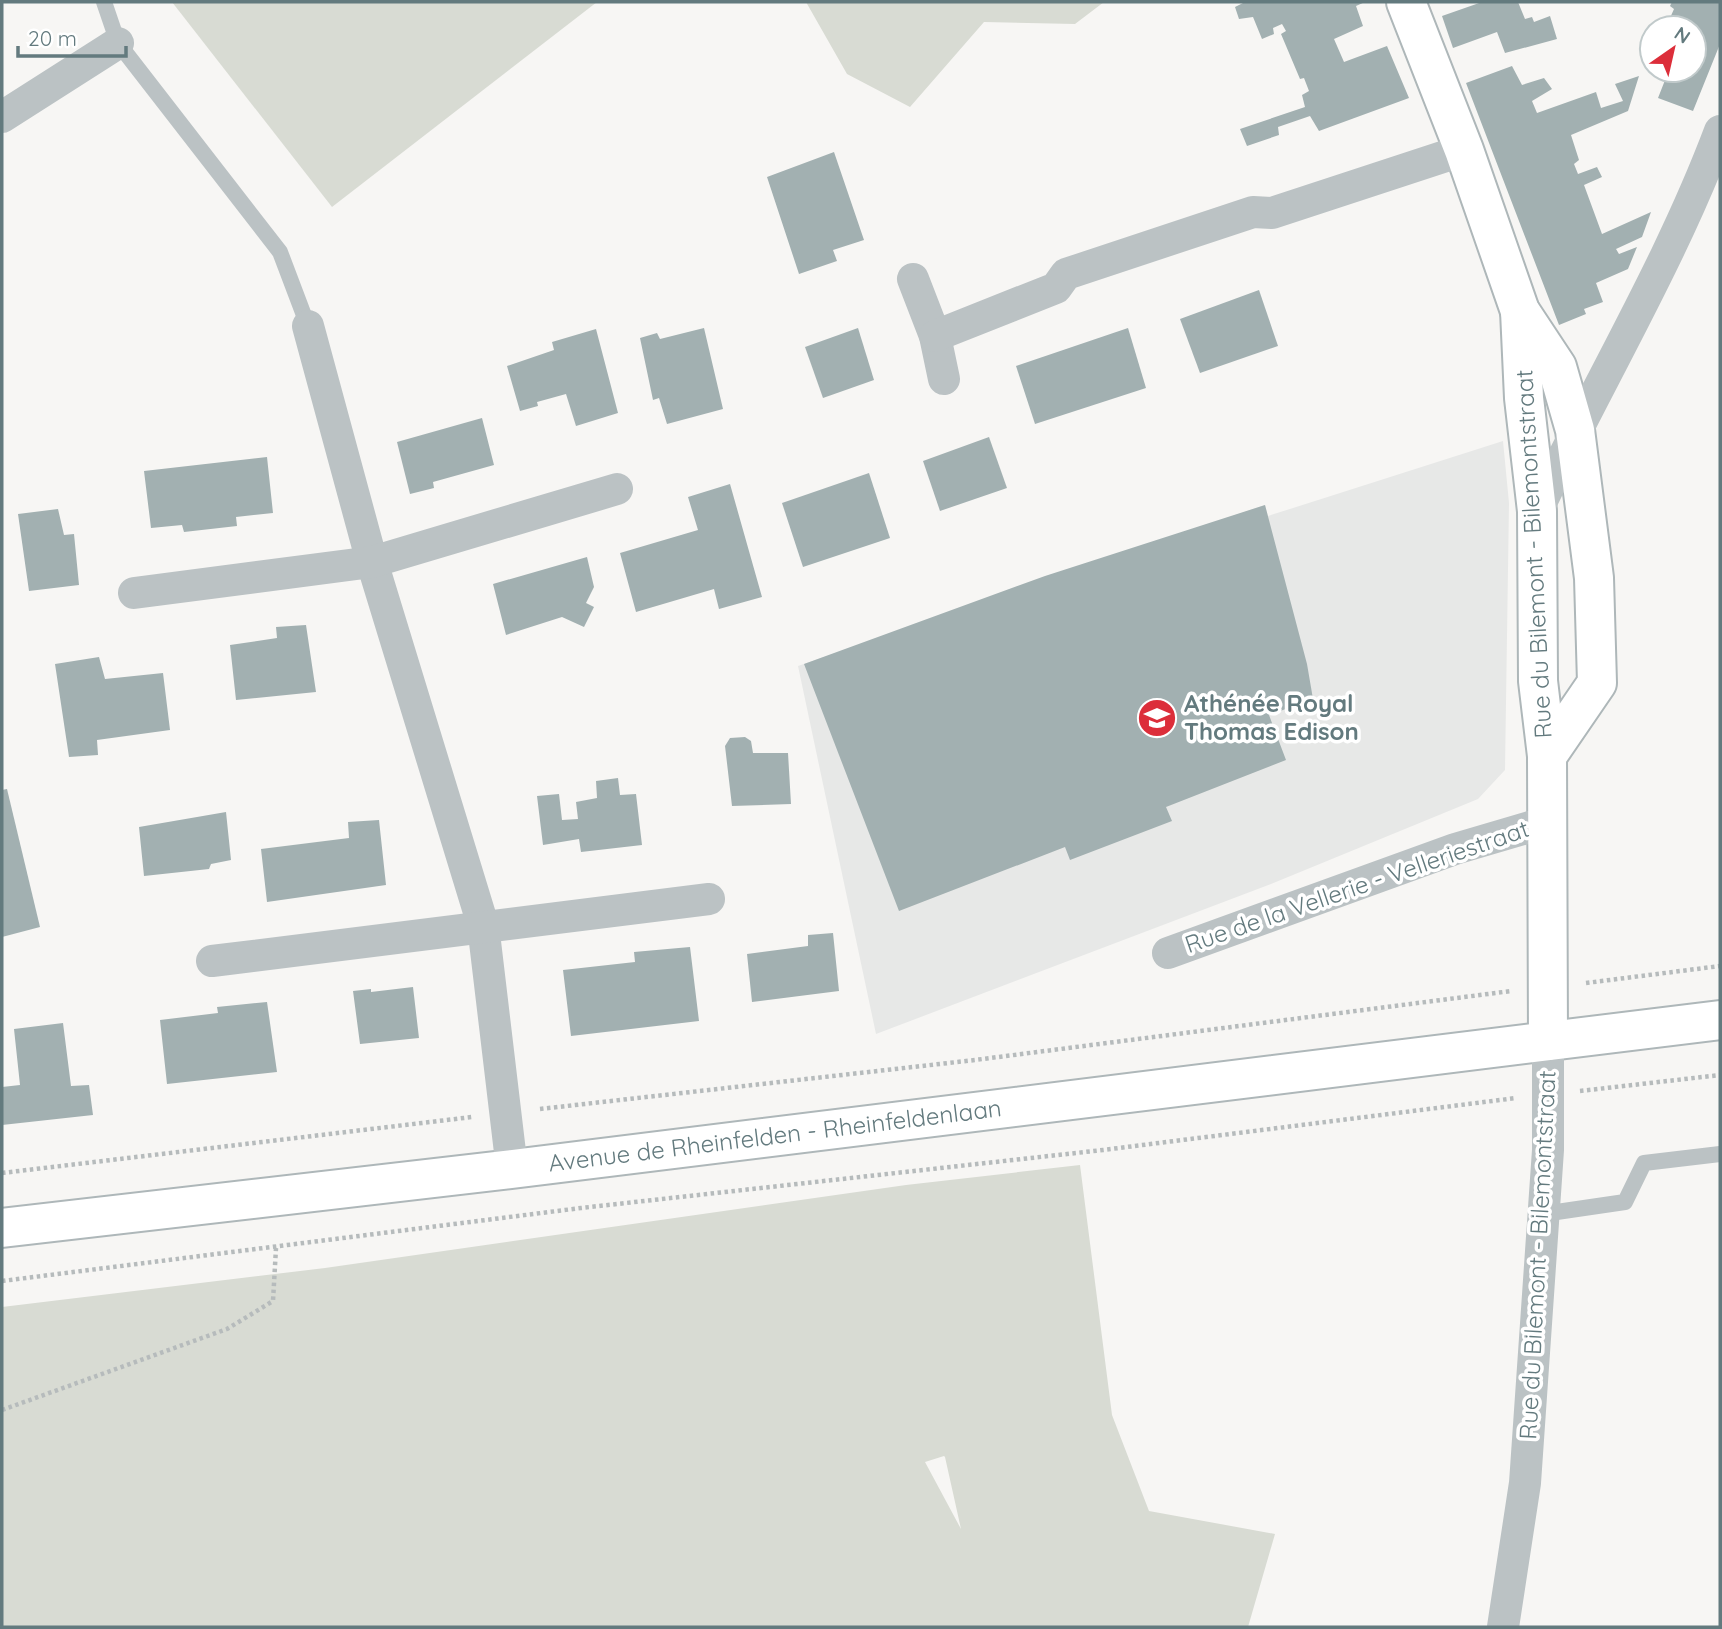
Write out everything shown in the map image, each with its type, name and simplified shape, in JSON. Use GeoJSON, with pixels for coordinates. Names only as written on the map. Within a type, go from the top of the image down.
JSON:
{"type":"FeatureCollection","features":[{"type":"Feature","properties":{"kind":"main road","name":"Rue du Bilemont - Bilemontstraat"},"geometry":{"type":"LineString","coordinates":[[1406,2],[1464,150],[1520,311],[1557,367],[1575,430],[1594,578],[1597,682],[1547,756]]}},
{"type":"Feature","properties":{"kind":"main road","name":"Rue du Bilemont - Bilemontstraat"},"geometry":{"type":"LineString","coordinates":[[1520,311],[1524,398],[1537,511],[1538,681],[1547,756],[1548,1041]]}},
{"type":"Feature","properties":{"kind":"main road","name":"Avenue de Rheinfelden - Rheinfeldenlaan"},"geometry":{"type":"LineString","coordinates":[[2,1228],[512,1169],[1720,1020]]}},
{"type":"Feature","properties":{"kind":"street"},"geometry":{"type":"LineString","coordinates":[[2,117],[118,43]]}},
{"type":"Feature","properties":{"kind":"street"},"geometry":{"type":"LineString","coordinates":[[1537,511],[1575,430],[1601,389],[1660,272],[1720,131]]}},
{"type":"Feature","properties":{"kind":"street"},"geometry":{"type":"LineString","coordinates":[[935,336],[1056,288],[1066,274],[1253,212],[1272,214],[1464,150]]}},
{"type":"Feature","properties":{"kind":"street"},"geometry":{"type":"LineString","coordinates":[[913,279],[935,336],[944,379]]}},
{"type":"Feature","properties":{"kind":"street"},"geometry":{"type":"LineString","coordinates":[[308,327],[372,562],[483,925],[512,1169]]}},
{"type":"Feature","properties":{"kind":"street"},"geometry":{"type":"LineString","coordinates":[[134,593],[372,562],[617,489]]}},
{"type":"Feature","properties":{"kind":"street","name":"Rue de la Vellerie - Velleriestraat"},"geometry":{"type":"LineString","coordinates":[[1168,953],[1455,849],[1547,822]]}},
{"type":"Feature","properties":{"kind":"street"},"geometry":{"type":"LineString","coordinates":[[212,961],[483,925],[709,899]]}},
{"type":"Feature","properties":{"kind":"street","name":"Rue du Bilemont - Bilemontstraat"},"geometry":{"type":"LineString","coordinates":[[1503,1627],[1525,1483],[1543,1214],[1548,1041]]}},
{"type":"Feature","properties":{"kind":"lane"},"geometry":{"type":"LineString","coordinates":[[104,2],[118,43],[280,252],[308,327]]}},
{"type":"Feature","properties":{"kind":"lane"},"geometry":{"type":"LineString","coordinates":[[1543,1214],[1625,1202],[1644,1163],[1720,1154]]}},
{"type":"Feature","properties":{"kind":"path"},"geometry":{"type":"LineString","coordinates":[[2,1173],[989,1059],[1720,967]]}},
{"type":"Feature","properties":{"kind":"path"},"geometry":{"type":"LineString","coordinates":[[2,1281],[581,1208],[1103,1150],[1720,1075]]}},
{"type":"Feature","properties":{"kind":"path"},"geometry":{"type":"LineString","coordinates":[[2,1410],[227,1329],[273,1301],[276,1248]]}},
{"type":"Feature","properties":{"kind":"shaded area"},"geometry":{"type":"Polygon","coordinates":[[[172,2],[597,2],[332,207],[172,2]]]}},
{"type":"Feature","properties":{"kind":"shaded area"},"geometry":{"type":"Polygon","coordinates":[[[806,2],[1104,2],[1075,24],[984,22],[910,107],[847,74],[806,2]]]}},
{"type":"Feature","properties":{"kind":"shaded area","name":"Athénée Royal Thomas Edison"},"geometry":{"type":"Polygon","coordinates":[[[1503,441],[1509,503],[1505,770],[1478,799],[1271,884],[876,1034],[798,666],[1265,505],[1268,516],[1503,441]]]}},
{"type":"Feature","properties":{"kind":"shaded area"},"geometry":{"type":"Polygon","coordinates":[[[1080,1165],[1112,1415],[1149,1511],[1275,1534],[1248,1627],[2,1627],[2,1307],[325,1268],[906,1185],[1080,1165]],[[945,1457],[925,1462],[961,1529],[945,1457]]]}},
{"type":"Feature","properties":{"kind":"building"},"geometry":{"type":"Polygon","coordinates":[[[1245,2],[1365,2],[1356,6],[1363,26],[1334,39],[1344,62],[1387,46],[1409,98],[1319,131],[1310,116],[1278,127],[1279,135],[1247,146],[1240,129],[1305,107],[1302,95],[1309,91],[1304,78],[1300,79],[1281,34],[1286,31],[1282,24],[1273,28],[1274,34],[1262,39],[1253,17],[1239,19],[1235,7],[1245,2]]]}},
{"type":"Feature","properties":{"kind":"building"},"geometry":{"type":"Polygon","coordinates":[[[1482,2],[1518,2],[1525,19],[1532,17],[1534,22],[1550,16],[1557,39],[1505,53],[1497,32],[1453,48],[1442,16],[1482,2]]]}},
{"type":"Feature","properties":{"kind":"building"},"geometry":{"type":"Polygon","coordinates":[[[1672,2],[1720,2],[1720,44],[1708,74],[1708,14],[1672,14],[1674,9],[1670,6],[1672,2]]]}},
{"type":"Feature","properties":{"kind":"building"},"geometry":{"type":"Polygon","coordinates":[[[1512,66],[1522,85],[1544,78],[1552,89],[1532,101],[1537,113],[1596,92],[1601,108],[1623,101],[1615,84],[1638,76],[1628,111],[1571,135],[1579,160],[1574,164],[1578,174],[1597,167],[1602,177],[1584,185],[1602,234],[1651,212],[1642,237],[1616,249],[1619,254],[1637,247],[1628,269],[1596,283],[1603,302],[1584,309],[1586,314],[1559,325],[1466,83],[1512,66]]]}},
{"type":"Feature","properties":{"kind":"building"},"geometry":{"type":"Polygon","coordinates":[[[1664,84],[1704,84],[1693,111],[1658,98],[1664,84]]]}},
{"type":"Feature","properties":{"kind":"building"},"geometry":{"type":"Polygon","coordinates":[[[834,152],[864,240],[833,250],[837,261],[799,274],[767,177],[834,152]]]}},
{"type":"Feature","properties":{"kind":"building"},"geometry":{"type":"Polygon","coordinates":[[[1259,290],[1278,346],[1200,373],[1180,319],[1259,290]]]}},
{"type":"Feature","properties":{"kind":"building"},"geometry":{"type":"Polygon","coordinates":[[[704,328],[723,409],[667,424],[659,398],[653,400],[640,338],[657,333],[660,339],[704,328]]]}},
{"type":"Feature","properties":{"kind":"building"},"geometry":{"type":"Polygon","coordinates":[[[858,328],[874,380],[823,398],[805,347],[858,328]]]}},
{"type":"Feature","properties":{"kind":"building"},"geometry":{"type":"Polygon","coordinates":[[[1128,328],[1146,388],[1035,424],[1016,366],[1128,328]]]}},
{"type":"Feature","properties":{"kind":"building"},"geometry":{"type":"Polygon","coordinates":[[[596,329],[618,413],[576,426],[566,394],[537,402],[538,406],[520,411],[507,366],[554,350],[552,342],[596,329]]]}},
{"type":"Feature","properties":{"kind":"building"},"geometry":{"type":"Polygon","coordinates":[[[482,418],[494,465],[433,482],[434,488],[410,494],[397,442],[482,418]]]}},
{"type":"Feature","properties":{"kind":"building"},"geometry":{"type":"Polygon","coordinates":[[[989,437],[1007,488],[940,511],[923,461],[989,437]]]}},
{"type":"Feature","properties":{"kind":"building"},"geometry":{"type":"Polygon","coordinates":[[[267,457],[273,513],[236,517],[237,526],[184,532],[182,525],[151,528],[144,471],[267,457]]]}},
{"type":"Feature","properties":{"kind":"building"},"geometry":{"type":"Polygon","coordinates":[[[869,473],[890,538],[803,567],[782,503],[869,473]]]}},
{"type":"Feature","properties":{"kind":"building"},"geometry":{"type":"Polygon","coordinates":[[[730,484],[762,597],[719,609],[714,589],[636,612],[620,553],[698,530],[688,497],[730,484]]]}},
{"type":"Feature","properties":{"kind":"building"},"geometry":{"type":"Polygon","coordinates":[[[1265,505],[1307,664],[1313,699],[1269,715],[1286,760],[1166,807],[1172,821],[1070,860],[1065,847],[899,911],[804,664],[1045,576],[1265,505]]]}},
{"type":"Feature","properties":{"kind":"building"},"geometry":{"type":"Polygon","coordinates":[[[58,509],[64,535],[74,534],[79,585],[29,591],[18,514],[58,509]]]}},
{"type":"Feature","properties":{"kind":"building"},"geometry":{"type":"Polygon","coordinates":[[[587,557],[594,587],[586,603],[594,607],[584,627],[562,617],[506,635],[493,584],[587,557]]]}},
{"type":"Feature","properties":{"kind":"building"},"geometry":{"type":"Polygon","coordinates":[[[306,625],[316,692],[236,700],[230,645],[277,638],[276,627],[306,625]]]}},
{"type":"Feature","properties":{"kind":"building"},"geometry":{"type":"Polygon","coordinates":[[[99,657],[105,679],[163,673],[170,730],[97,740],[98,755],[69,757],[55,664],[99,657]]]}},
{"type":"Feature","properties":{"kind":"building"},"geometry":{"type":"Polygon","coordinates":[[[745,737],[751,741],[753,753],[788,753],[791,804],[732,806],[725,746],[730,738],[745,737]]]}},
{"type":"Feature","properties":{"kind":"building"},"geometry":{"type":"Polygon","coordinates":[[[618,778],[620,795],[636,794],[642,845],[581,852],[579,839],[543,845],[537,796],[559,794],[562,820],[578,819],[576,802],[597,798],[596,781],[618,778]]]}},
{"type":"Feature","properties":{"kind":"building"},"geometry":{"type":"Polygon","coordinates":[[[7,789],[40,927],[2,937],[2,790],[7,789]]]}},
{"type":"Feature","properties":{"kind":"building"},"geometry":{"type":"Polygon","coordinates":[[[226,812],[231,860],[211,864],[209,869],[144,876],[139,827],[226,812]]]}},
{"type":"Feature","properties":{"kind":"building"},"geometry":{"type":"Polygon","coordinates":[[[379,820],[386,885],[267,902],[261,849],[349,838],[348,822],[379,820]]]}},
{"type":"Feature","properties":{"kind":"building"},"geometry":{"type":"Polygon","coordinates":[[[833,933],[839,991],[752,1002],[747,954],[808,946],[808,935],[833,933]]]}},
{"type":"Feature","properties":{"kind":"building"},"geometry":{"type":"Polygon","coordinates":[[[690,947],[699,1021],[571,1036],[563,970],[635,962],[634,952],[690,947]]]}},
{"type":"Feature","properties":{"kind":"building"},"geometry":{"type":"Polygon","coordinates":[[[413,987],[419,1038],[360,1044],[353,991],[371,989],[371,992],[413,987]]]}},
{"type":"Feature","properties":{"kind":"building"},"geometry":{"type":"Polygon","coordinates":[[[267,1002],[277,1072],[167,1084],[160,1020],[218,1013],[217,1007],[267,1002]]]}},
{"type":"Feature","properties":{"kind":"building"},"geometry":{"type":"Polygon","coordinates":[[[63,1023],[71,1086],[89,1085],[93,1115],[2,1125],[2,1087],[20,1085],[14,1029],[63,1023]]]}},
{"type":"Feature","properties":{"kind":"place","name":"Athénée Royal Thomas Edison"},"geometry":{"type":"Point","coordinates":[1157,718]}}]}
